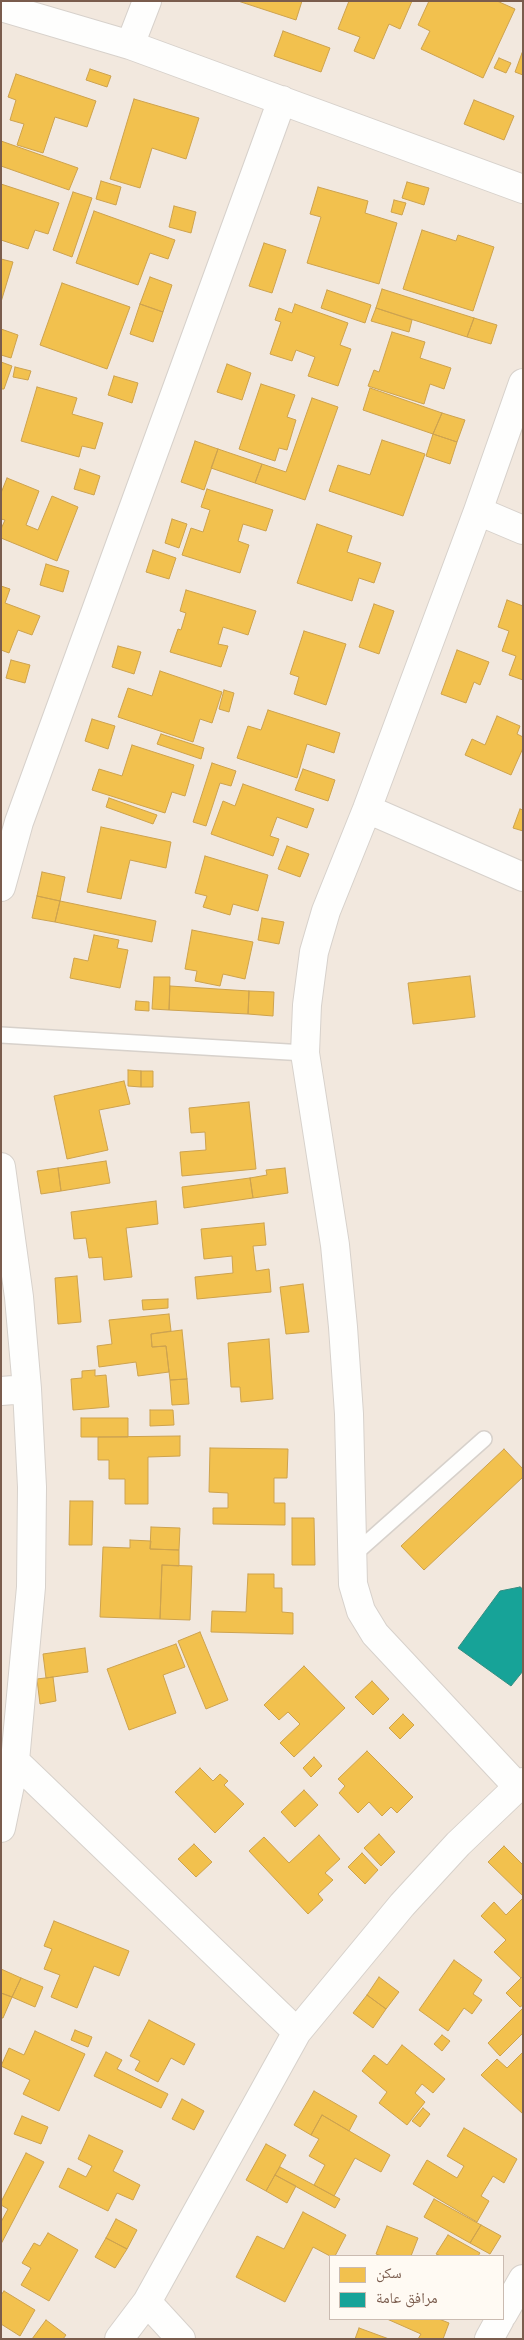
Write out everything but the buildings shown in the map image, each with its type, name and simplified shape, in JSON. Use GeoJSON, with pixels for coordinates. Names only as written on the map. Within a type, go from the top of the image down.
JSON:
{"type":"FeatureCollection","features":[{"type":"Feature","properties":{"kind":"street"},"geometry":{"type":"LineString","coordinates":[[130,45],[147,1]]}},
{"type":"Feature","properties":{"kind":"street"},"geometry":{"type":"LineString","coordinates":[[1,7],[130,45],[523,189]]}},
{"type":"Feature","properties":{"kind":"street"},"geometry":{"type":"LineString","coordinates":[[1,887],[22,813],[282,100]]}},
{"type":"Feature","properties":{"kind":"street"},"geometry":{"type":"LineString","coordinates":[[119,2339],[147,2302],[297,2032],[402,1904],[458,1844],[520,1785],[375,1634],[361,1611],[353,1584],[349,1414],[344,1328],[335,1245],[305,1053],[307,1006],[314,952],[326,911],[367,809],[478,511],[523,383]]}},
{"type":"Feature","properties":{"kind":"street"},"geometry":{"type":"LineString","coordinates":[[478,511],[523,530]]}},
{"type":"Feature","properties":{"kind":"street"},"geometry":{"type":"LineString","coordinates":[[367,809],[523,877]]}},
{"type":"Feature","properties":{"kind":"street"},"geometry":{"type":"LineString","coordinates":[[1,1167],[18,1297],[14,1390],[32,1487],[31,1587],[15,1761],[1,1828]]}},
{"type":"Feature","properties":{"kind":"street"},"geometry":{"type":"LineString","coordinates":[[15,1761],[297,2032]]}},
{"type":"Feature","properties":{"kind":"street"},"geometry":{"type":"LineString","coordinates":[[504,2312],[523,2279]]}},
{"type":"Feature","properties":{"kind":"street"},"geometry":{"type":"LineString","coordinates":[[147,2302],[182,2339]]}},
{"type":"Feature","properties":{"kind":"street"},"geometry":{"type":"LineString","coordinates":[[489,2339],[499,2320]]}},
{"type":"Feature","properties":{"kind":"lane"},"geometry":{"type":"LineString","coordinates":[[1,1035],[305,1053]]}},
{"type":"Feature","properties":{"kind":"lane"},"geometry":{"type":"LineString","coordinates":[[352,1558],[484,1439]]}},
{"type":"Feature","properties":{"kind":"shaded area"},"geometry":{"type":"Polygon","coordinates":[[[1,1],[523,1],[523,2339],[1,2339],[1,1]]]}}]}
